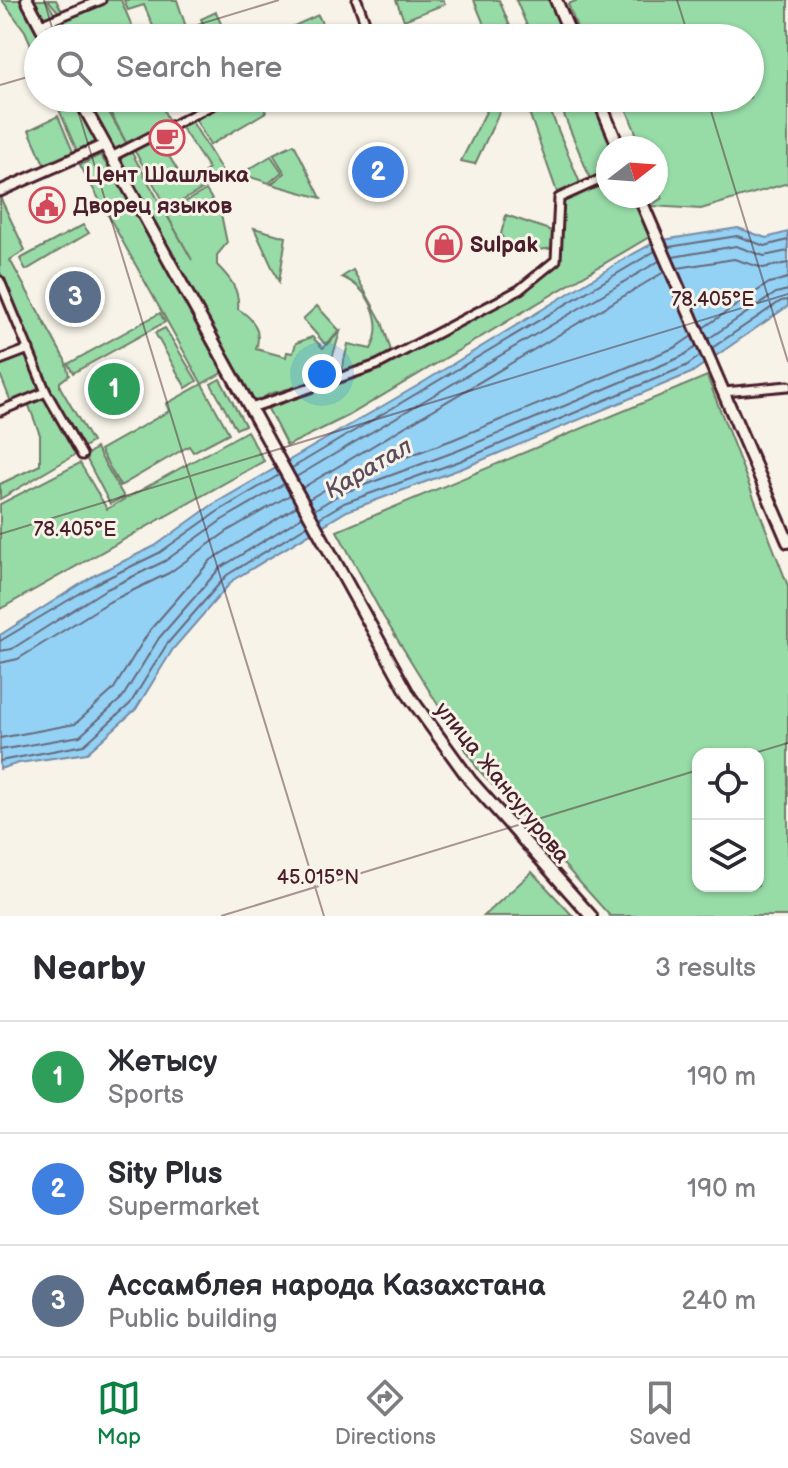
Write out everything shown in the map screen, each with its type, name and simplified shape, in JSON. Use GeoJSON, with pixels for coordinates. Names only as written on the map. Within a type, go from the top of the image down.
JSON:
{"type":"FeatureCollection","features":[{"type":"Feature","properties":{"kind":"main road"},"geometry":{"type":"LineString","coordinates":[[27,0],[39,24]]}},
{"type":"Feature","properties":{"kind":"main road"},"geometry":{"type":"LineString","coordinates":[[556,0],[566,24]]}},
{"type":"Feature","properties":{"kind":"main road"},"geometry":{"type":"LineString","coordinates":[[86,112],[251,408]]}},
{"type":"Feature","properties":{"kind":"main road"},"geometry":{"type":"LineString","coordinates":[[604,112],[614,136]]}},
{"type":"Feature","properties":{"kind":"main road"},"geometry":{"type":"LineString","coordinates":[[644,208],[788,542]]}},
{"type":"Feature","properties":{"kind":"main road","name":"улица Жансугурова"},"geometry":{"type":"LineString","coordinates":[[251,408],[410,697],[438,739],[522,841],[591,916]]}},
{"type":"Feature","properties":{"kind":"street"},"geometry":{"type":"LineString","coordinates":[[42,24],[101,0]]}},
{"type":"Feature","properties":{"kind":"street"},"geometry":{"type":"LineString","coordinates":[[357,0],[366,24]]}},
{"type":"Feature","properties":{"kind":"street"},"geometry":{"type":"LineString","coordinates":[[111,157],[199,112]]}},
{"type":"Feature","properties":{"kind":"street"},"geometry":{"type":"LineString","coordinates":[[0,191],[104,145]]}},
{"type":"Feature","properties":{"kind":"street"},"geometry":{"type":"LineString","coordinates":[[251,408],[377,365],[519,290],[556,260],[559,198],[596,181]]}},
{"type":"Feature","properties":{"kind":"street"},"geometry":{"type":"LineString","coordinates":[[0,281],[46,392],[82,455]]}},
{"type":"Feature","properties":{"kind":"street"},"geometry":{"type":"LineString","coordinates":[[0,360],[29,349]]}},
{"type":"Feature","properties":{"kind":"street"},"geometry":{"type":"LineString","coordinates":[[724,392],[788,386]]}},
{"type":"Feature","properties":{"kind":"street"},"geometry":{"type":"LineString","coordinates":[[0,411],[46,392]]}},
{"type":"Feature","properties":{"kind":"green space"},"geometry":{"type":"Polygon","coordinates":[[[2,0],[25,0],[37,24],[24,24],[24,30],[2,0]]]}},
{"type":"Feature","properties":{"kind":"green space"},"geometry":{"type":"Polygon","coordinates":[[[30,0],[46,0],[61,24],[43,24],[30,0]]]}},
{"type":"Feature","properties":{"kind":"green space"},"geometry":{"type":"Polygon","coordinates":[[[48,0],[56,0],[64,15],[101,0],[121,0],[131,24],[66,24],[48,0]]]}},
{"type":"Feature","properties":{"kind":"green space"},"geometry":{"type":"Polygon","coordinates":[[[124,0],[177,0],[185,24],[152,24],[144,5],[128,10],[124,0]]]}},
{"type":"Feature","properties":{"kind":"green space"},"geometry":{"type":"Polygon","coordinates":[[[396,0],[443,0],[445,4],[404,20],[396,0]]]}},
{"type":"Feature","properties":{"kind":"green space"},"geometry":{"type":"Polygon","coordinates":[[[474,0],[499,0],[509,24],[484,24],[474,0]]]}},
{"type":"Feature","properties":{"kind":"green space"},"geometry":{"type":"Polygon","coordinates":[[[516,0],[556,0],[566,24],[526,24],[516,0]]]}},
{"type":"Feature","properties":{"kind":"green space"},"geometry":{"type":"Polygon","coordinates":[[[578,0],[788,0],[788,183],[701,209],[668,207],[668,136],[637,136],[628,112],[764,112],[764,24],[576,24],[568,4],[578,0]]]}},
{"type":"Feature","properties":{"kind":"green space"},"geometry":{"type":"Polygon","coordinates":[[[216,12],[221,24],[203,24],[201,19],[216,12]]]}},
{"type":"Feature","properties":{"kind":"green space"},"geometry":{"type":"Polygon","coordinates":[[[318,15],[322,24],[298,24],[318,15]]]}},
{"type":"Feature","properties":{"kind":"green space"},"geometry":{"type":"Polygon","coordinates":[[[60,112],[85,112],[104,145],[79,156],[60,112]]]}},
{"type":"Feature","properties":{"kind":"green space"},"geometry":{"type":"Polygon","coordinates":[[[90,112],[109,112],[192,260],[166,213],[206,190],[221,214],[227,243],[217,255],[217,265],[233,285],[238,309],[255,326],[258,336],[256,349],[286,357],[287,352],[293,353],[296,343],[312,337],[323,348],[340,332],[331,362],[337,364],[333,377],[269,394],[253,405],[90,112]]]}},
{"type":"Feature","properties":{"kind":"green space"},"geometry":{"type":"Polygon","coordinates":[[[110,112],[164,112],[171,126],[129,148],[110,112]]]}},
{"type":"Feature","properties":{"kind":"green space"},"geometry":{"type":"Polygon","coordinates":[[[199,112],[266,112],[210,145],[193,115],[199,112]]]}},
{"type":"Feature","properties":{"kind":"green space"},"geometry":{"type":"Polygon","coordinates":[[[486,112],[499,112],[475,164],[461,161],[486,112]]]}},
{"type":"Feature","properties":{"kind":"green space"},"geometry":{"type":"Polygon","coordinates":[[[529,112],[551,112],[582,188],[592,183],[563,112],[604,112],[614,136],[596,136],[596,208],[638,208],[649,237],[348,416],[287,446],[264,401],[366,370],[495,303],[555,262],[559,198],[529,112]]]}},
{"type":"Feature","properties":{"kind":"green space"},"geometry":{"type":"Polygon","coordinates":[[[58,116],[74,154],[45,166],[29,130],[58,116]]]}},
{"type":"Feature","properties":{"kind":"green space"},"geometry":{"type":"Polygon","coordinates":[[[191,120],[225,176],[168,209],[133,148],[158,138],[186,184],[209,169],[181,127],[191,120]]]}},
{"type":"Feature","properties":{"kind":"green space"},"geometry":{"type":"Polygon","coordinates":[[[294,144],[321,198],[271,184],[285,173],[273,154],[294,144]]]}},
{"type":"Feature","properties":{"kind":"green space"},"geometry":{"type":"Polygon","coordinates":[[[100,155],[153,232],[229,369],[202,384],[80,165],[100,155]]]}},
{"type":"Feature","properties":{"kind":"green space"},"geometry":{"type":"Polygon","coordinates":[[[271,156],[282,172],[269,183],[241,174],[271,156]]]}},
{"type":"Feature","properties":{"kind":"green space"},"geometry":{"type":"Polygon","coordinates":[[[0,197],[25,250],[10,260],[65,360],[69,375],[60,382],[60,387],[92,442],[82,448],[50,390],[0,272],[0,197]]]}},
{"type":"Feature","properties":{"kind":"green space"},"geometry":{"type":"Polygon","coordinates":[[[506,215],[555,232],[555,248],[519,252],[506,247],[501,234],[506,215]]]}},
{"type":"Feature","properties":{"kind":"green space"},"geometry":{"type":"Polygon","coordinates":[[[83,225],[89,233],[26,270],[20,259],[83,225]]]}},
{"type":"Feature","properties":{"kind":"green space"},"geometry":{"type":"Polygon","coordinates":[[[254,228],[286,237],[279,282],[254,228]]]}},
{"type":"Feature","properties":{"kind":"green space"},"geometry":{"type":"Polygon","coordinates":[[[353,270],[382,322],[391,351],[380,360],[341,373],[348,344],[371,349],[375,339],[372,307],[352,282],[342,277],[353,270]]]}},
{"type":"Feature","properties":{"kind":"green space"},"geometry":{"type":"Polygon","coordinates":[[[317,306],[340,331],[325,344],[303,319],[317,306]]]}},
{"type":"Feature","properties":{"kind":"green space"},"geometry":{"type":"Polygon","coordinates":[[[160,313],[165,322],[73,373],[68,364],[160,313]]]}},
{"type":"Feature","properties":{"kind":"green space"},"geometry":{"type":"Polygon","coordinates":[[[165,328],[197,381],[186,388],[155,333],[165,328]]]}},
{"type":"Feature","properties":{"kind":"green space"},"geometry":{"type":"Polygon","coordinates":[[[26,352],[42,390],[11,402],[0,374],[0,363],[26,352]]]}},
{"type":"Feature","properties":{"kind":"green space"},"geometry":{"type":"Polygon","coordinates":[[[707,376],[788,586],[788,916],[610,916],[477,768],[383,616],[337,531],[707,376]]]}},
{"type":"Feature","properties":{"kind":"green space"},"geometry":{"type":"Polygon","coordinates":[[[220,379],[245,425],[236,429],[211,384],[220,379]]]}},
{"type":"Feature","properties":{"kind":"green space"},"geometry":{"type":"Polygon","coordinates":[[[202,384],[229,433],[193,452],[189,446],[120,486],[100,450],[169,411],[166,404],[202,384]]]}},
{"type":"Feature","properties":{"kind":"green space"},"geometry":{"type":"Polygon","coordinates":[[[44,397],[78,453],[0,499],[0,484],[40,465],[40,435],[28,403],[44,397]]]}},
{"type":"Feature","properties":{"kind":"green space"},"geometry":{"type":"Polygon","coordinates":[[[247,431],[264,461],[0,609],[0,504],[80,463],[107,509],[247,431]]]}},
{"type":"Feature","properties":{"kind":"green space"},"geometry":{"type":"Polygon","coordinates":[[[96,448],[124,497],[110,504],[85,456],[96,448]]]}},
{"type":"Feature","properties":{"kind":"green space"},"geometry":{"type":"Polygon","coordinates":[[[532,872],[573,916],[484,916],[532,872]]]}},
{"type":"Feature","properties":{"kind":"water","name":"Қаратал"},"geometry":{"type":"Polygon","coordinates":[[[738,228],[766,238],[788,232],[788,306],[691,373],[463,468],[347,511],[233,580],[173,649],[136,709],[87,753],[19,763],[0,769],[0,635],[95,575],[155,546],[212,505],[417,386],[633,254],[657,241],[738,228]]]}},
{"type":"Feature","properties":{"kind":"place","name":"Цент Шашлыка"},"geometry":{"type":"Point","coordinates":[167,138]}},
{"type":"Feature","properties":{"kind":"place","name":"Sity Plus"},"geometry":{"type":"Point","coordinates":[378,172]}},
{"type":"Feature","properties":{"kind":"place","name":"Дворец языков"},"geometry":{"type":"Point","coordinates":[47,205]}},
{"type":"Feature","properties":{"kind":"place","name":"Sulpak"},"geometry":{"type":"Point","coordinates":[444,244]}},
{"type":"Feature","properties":{"kind":"place","name":"Ассамблея народа Казахстана"},"geometry":{"type":"Point","coordinates":[75,297]}},
{"type":"Feature","properties":{"kind":"place","name":"Жетысу"},"geometry":{"type":"Point","coordinates":[114,389]}}]}
